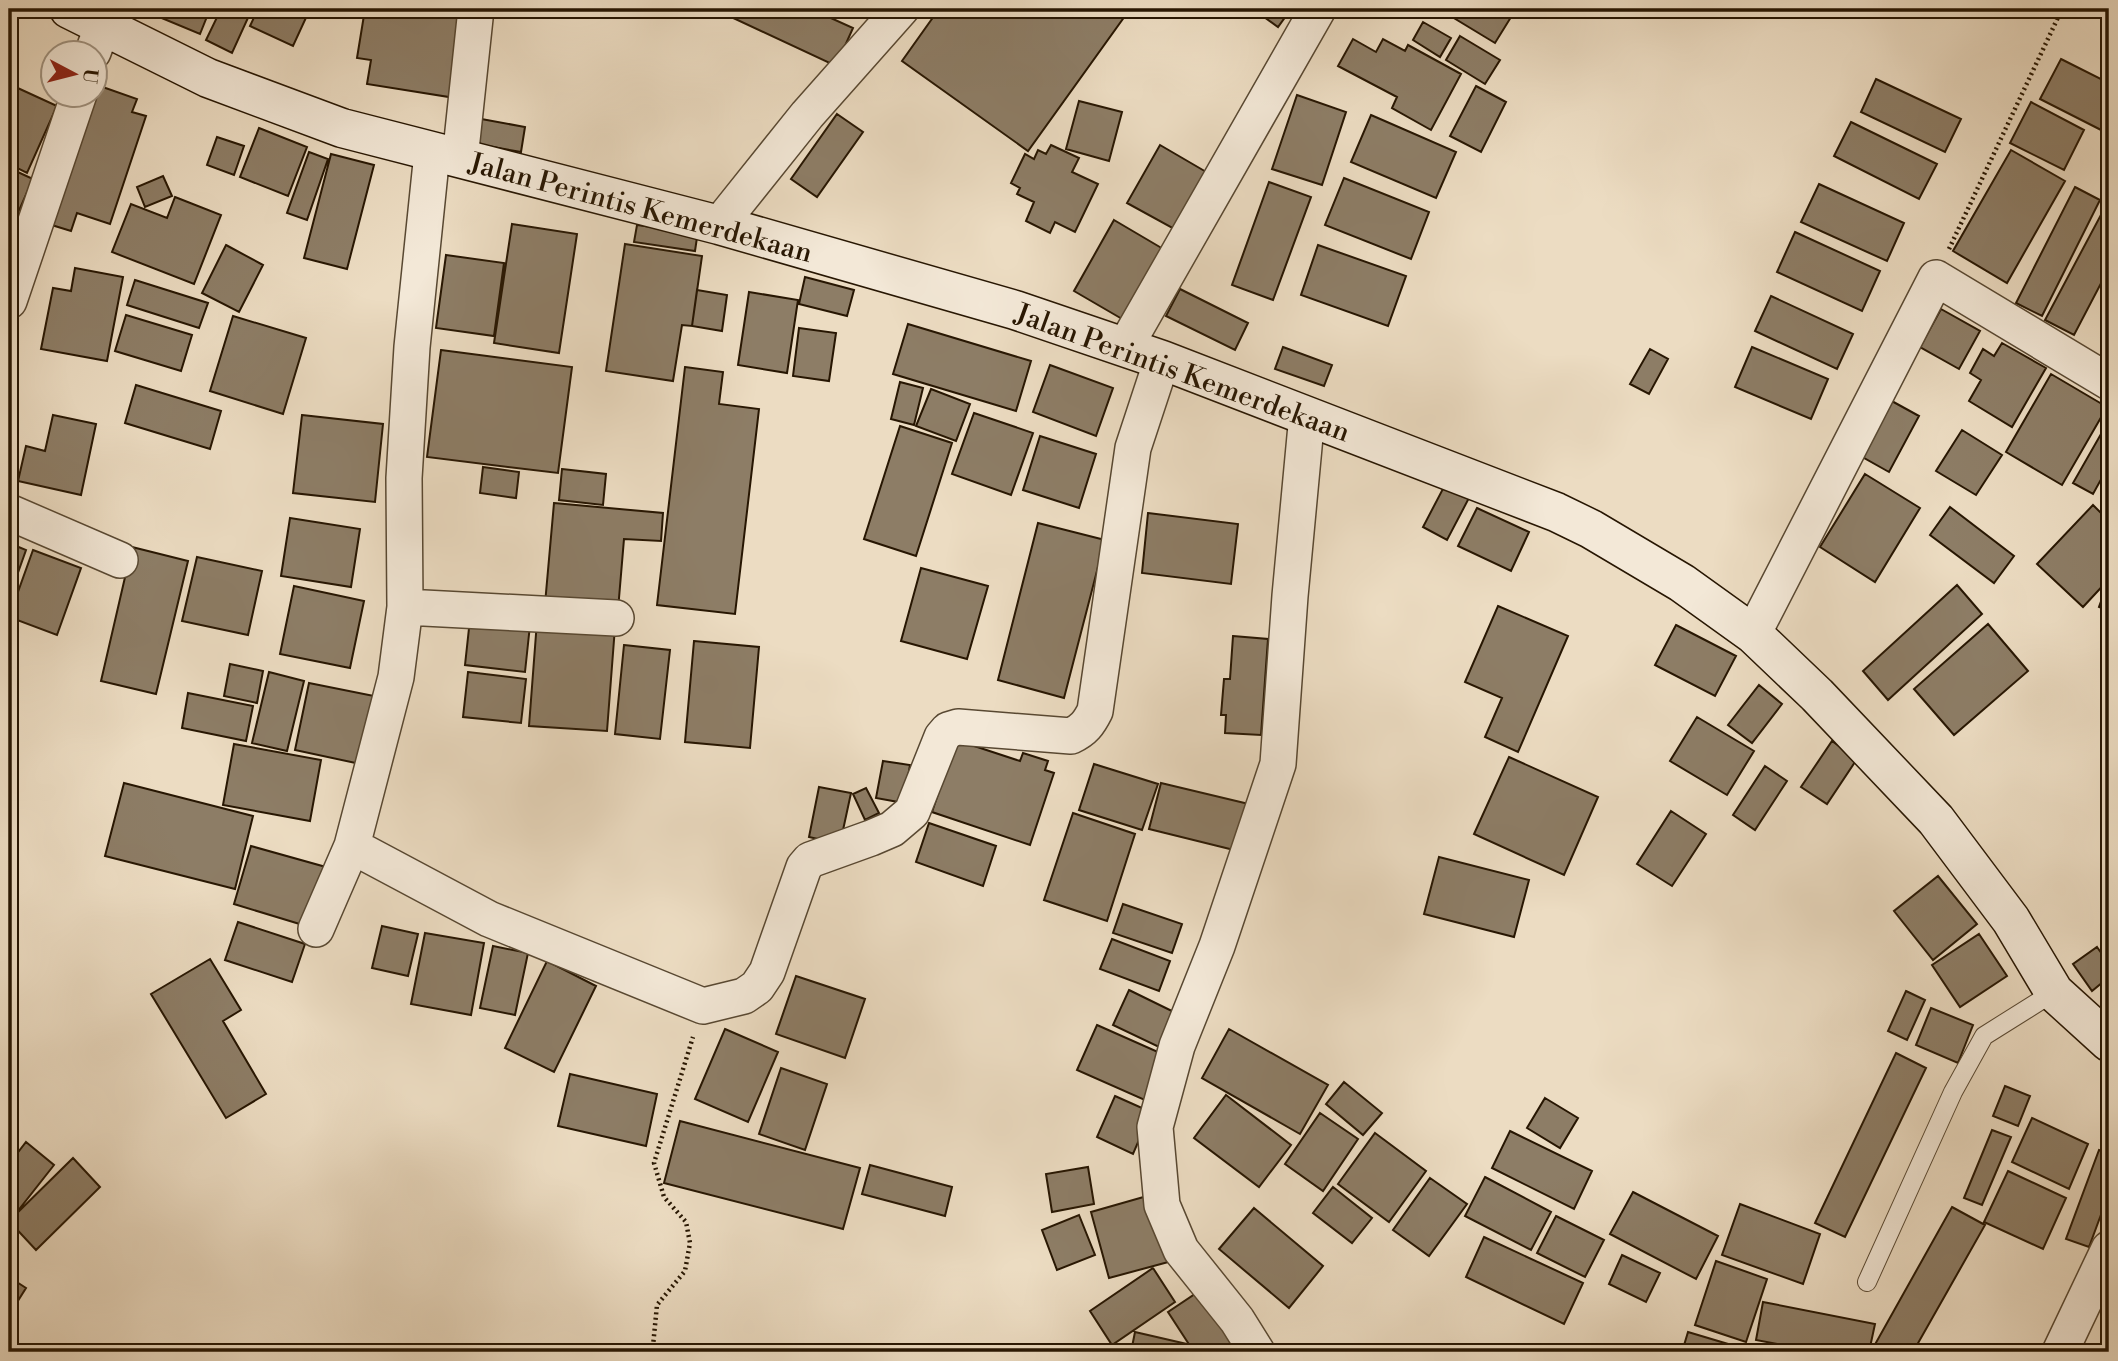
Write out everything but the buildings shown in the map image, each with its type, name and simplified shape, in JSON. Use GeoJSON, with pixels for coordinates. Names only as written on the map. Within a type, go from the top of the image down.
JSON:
{"type":"FeatureCollection","features":[{"type":"Feature","properties":{"kind":"street","name":"Jalan Perintis Kemerdekaan"},"geometry":{"type":"LineString","coordinates":[[69,9],[102,29],[208,78],[342,128],[719,225],[1015,310],[1162,360],[1307,415],[1556,512],[1591,529],[1682,583],[1753,634],[1817,695],[1936,820],[2011,920],[2054,992],[2109,1042]]}},
{"type":"Feature","properties":{"kind":"street"},"geometry":{"type":"LineString","coordinates":[[316,929],[352,846],[396,677],[405,607],[405,465],[412,347],[446,156],[476,9]]}},
{"type":"Feature","properties":{"kind":"street"},"geometry":{"type":"LineString","coordinates":[[719,225],[807,115],[901,9]]}},
{"type":"Feature","properties":{"kind":"street"},"geometry":{"type":"LineString","coordinates":[[1125,347],[1318,9]]}},
{"type":"Feature","properties":{"kind":"street"},"geometry":{"type":"LineString","coordinates":[[9,301],[74,108]]}},
{"type":"Feature","properties":{"kind":"street"},"geometry":{"type":"LineString","coordinates":[[1753,634],[1936,278],[2109,382]]}},
{"type":"Feature","properties":{"kind":"street"},"geometry":{"type":"LineString","coordinates":[[352,846],[489,919],[703,1006],[744,996],[757,987],[767,972],[804,867],[810,860],[892,828],[912,812],[942,737],[948,730],[958,727],[1071,736],[1082,732],[1089,723],[1096,711],[1133,448],[1162,360]]}},
{"type":"Feature","properties":{"kind":"street"},"geometry":{"type":"LineString","coordinates":[[1257,1352],[1237,1320],[1181,1250],[1163,1205],[1155,1128],[1177,1046],[1217,946],[1278,764],[1307,415]]}},
{"type":"Feature","properties":{"kind":"street"},"geometry":{"type":"LineString","coordinates":[[9,512],[120,559]]}},
{"type":"Feature","properties":{"kind":"street"},"geometry":{"type":"LineString","coordinates":[[405,607],[616,618]]}},
{"type":"Feature","properties":{"kind":"street"},"geometry":{"type":"LineString","coordinates":[[2060,1352],[2109,1249]]}},
{"type":"Feature","properties":{"kind":"lane"},"geometry":{"type":"LineString","coordinates":[[1867,1282],[1953,1091],[1984,1036],[2054,992]]}},
{"type":"Feature","properties":{"kind":"path"},"geometry":{"type":"LineString","coordinates":[[1936,278],[2062,9]]}},
{"type":"Feature","properties":{"kind":"path"},"geometry":{"type":"LineString","coordinates":[[656,1352],[653,1346],[657,1305],[685,1271],[690,1243],[686,1222],[664,1197],[653,1163],[703,1006]]}}]}
